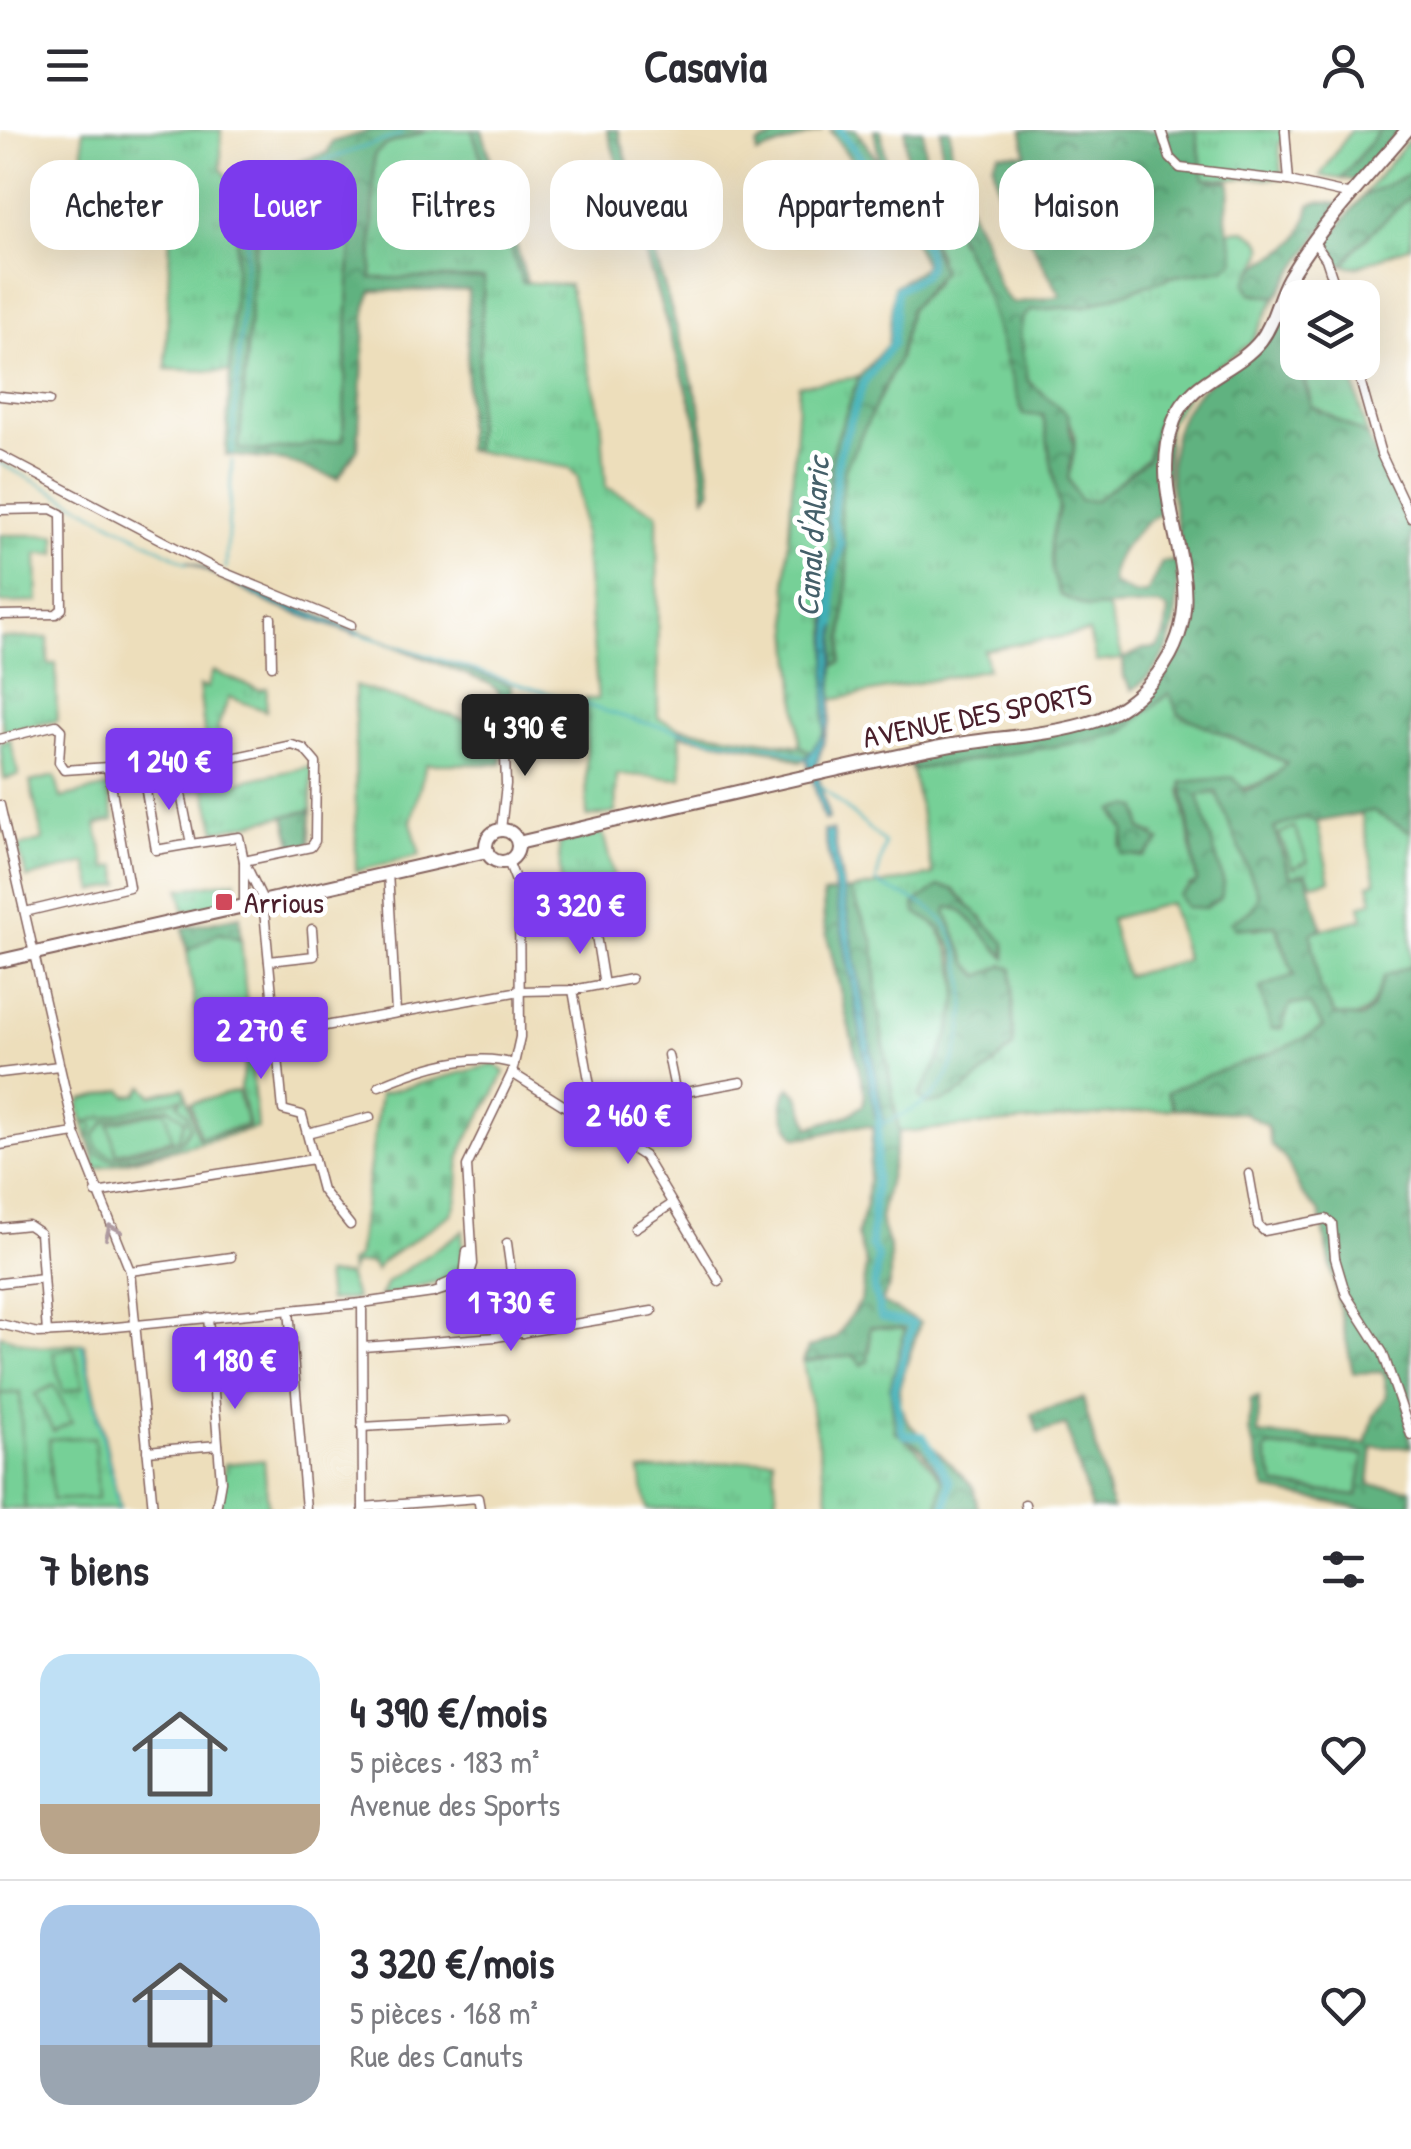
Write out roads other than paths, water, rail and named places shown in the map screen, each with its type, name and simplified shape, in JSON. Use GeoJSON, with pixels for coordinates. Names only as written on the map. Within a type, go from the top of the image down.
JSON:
{"type":"FeatureCollection","features":[{"type":"Feature","properties":{"kind":"main road","name":"AVENUE DES SPORTS"},"geometry":{"type":"LineString","coordinates":[[518,843],[973,740],[1075,727],[1119,709],[1150,683],[1176,642],[1186,588],[1167,492],[1171,432],[1194,390],[1260,340],[1295,270],[1314,242],[1407,130]]}},
{"type":"Feature","properties":{"kind":"main road"},"geometry":{"type":"LineString","coordinates":[[501,830],[514,835],[518,843],[515,856],[508,861],[496,861],[486,851],[489,837],[501,830]]}},
{"type":"Feature","properties":{"kind":"main road"},"geometry":{"type":"LineString","coordinates":[[0,961],[486,851]]}},
{"type":"Feature","properties":{"kind":"street"},"geometry":{"type":"LineString","coordinates":[[1161,130],[1170,158],[1180,168],[1289,181],[1352,195]]}},
{"type":"Feature","properties":{"kind":"street"},"geometry":{"type":"LineString","coordinates":[[1285,130],[1289,181]]}},
{"type":"Feature","properties":{"kind":"street"},"geometry":{"type":"LineString","coordinates":[[1314,242],[1326,259],[1333,280]]}},
{"type":"Feature","properties":{"kind":"street"},"geometry":{"type":"LineString","coordinates":[[1361,380],[1380,454],[1411,518]]}},
{"type":"Feature","properties":{"kind":"street"},"geometry":{"type":"LineString","coordinates":[[0,396],[50,401]]}},
{"type":"Feature","properties":{"kind":"street"},"geometry":{"type":"LineString","coordinates":[[0,455],[218,570],[351,625]]}},
{"type":"Feature","properties":{"kind":"street"},"geometry":{"type":"LineString","coordinates":[[0,510],[58,510],[62,609],[56,614],[0,615]]}},
{"type":"Feature","properties":{"kind":"street"},"geometry":{"type":"LineString","coordinates":[[271,618],[272,666]]}},
{"type":"Feature","properties":{"kind":"street"},"geometry":{"type":"LineString","coordinates":[[0,739],[56,725],[61,730],[59,762],[64,770],[108,767],[129,887],[26,912]]}},
{"type":"Feature","properties":{"kind":"street"},"geometry":{"type":"LineString","coordinates":[[501,830],[506,784],[504,727]]}},
{"type":"Feature","properties":{"kind":"street"},"geometry":{"type":"LineString","coordinates":[[244,861],[312,847],[316,763],[304,749],[276,748],[144,779],[156,850],[239,837],[244,861],[244,905]]}},
{"type":"Feature","properties":{"kind":"street"},"geometry":{"type":"LineString","coordinates":[[176,774],[191,844]]}},
{"type":"Feature","properties":{"kind":"street"},"geometry":{"type":"LineString","coordinates":[[0,805],[74,1132],[130,1271],[152,1509]]}},
{"type":"Feature","properties":{"kind":"street"},"geometry":{"type":"LineString","coordinates":[[244,861],[264,900],[283,1110],[302,1114],[322,1190],[350,1225]]}},
{"type":"Feature","properties":{"kind":"street"},"geometry":{"type":"LineString","coordinates":[[465,1280],[466,1166],[470,1151],[496,1110],[513,1069],[520,1037],[519,889],[508,861]]}},
{"type":"Feature","properties":{"kind":"street"},"geometry":{"type":"LineString","coordinates":[[388,872],[396,1012]]}},
{"type":"Feature","properties":{"kind":"street"},"geometry":{"type":"LineString","coordinates":[[594,923],[604,986]]}},
{"type":"Feature","properties":{"kind":"street"},"geometry":{"type":"LineString","coordinates":[[269,961],[314,956],[312,929]]}},
{"type":"Feature","properties":{"kind":"street"},"geometry":{"type":"LineString","coordinates":[[275,1035],[520,991],[573,990],[630,980]]}},
{"type":"Feature","properties":{"kind":"street"},"geometry":{"type":"LineString","coordinates":[[573,990],[592,1097]]}},
{"type":"Feature","properties":{"kind":"street"},"geometry":{"type":"LineString","coordinates":[[668,1055],[676,1094]]}},
{"type":"Feature","properties":{"kind":"street"},"geometry":{"type":"LineString","coordinates":[[379,1086],[471,1060],[496,1059],[644,1156],[720,1281]]}},
{"type":"Feature","properties":{"kind":"street"},"geometry":{"type":"LineString","coordinates":[[0,1074],[59,1066]]}},
{"type":"Feature","properties":{"kind":"street"},"geometry":{"type":"LineString","coordinates":[[592,1097],[608,1106],[741,1082]]}},
{"type":"Feature","properties":{"kind":"street"},"geometry":{"type":"LineString","coordinates":[[572,1108],[592,1097]]}},
{"type":"Feature","properties":{"kind":"street"},"geometry":{"type":"LineString","coordinates":[[604,1129],[608,1106]]}},
{"type":"Feature","properties":{"kind":"street"},"geometry":{"type":"LineString","coordinates":[[306,1133],[370,1116]]}},
{"type":"Feature","properties":{"kind":"street"},"geometry":{"type":"LineString","coordinates":[[0,1145],[74,1132]]}},
{"type":"Feature","properties":{"kind":"street"},"geometry":{"type":"LineString","coordinates":[[96,1193],[314,1160]]}},
{"type":"Feature","properties":{"kind":"street"},"geometry":{"type":"LineString","coordinates":[[1248,1174],[1258,1225],[1264,1231],[1326,1219],[1332,1222],[1335,1258],[1346,1295],[1383,1354],[1411,1435]]}},
{"type":"Feature","properties":{"kind":"street"},"geometry":{"type":"LineString","coordinates":[[635,1228],[672,1204]]}},
{"type":"Feature","properties":{"kind":"street"},"geometry":{"type":"LineString","coordinates":[[0,1228],[35,1228],[40,1234],[47,1333]]}},
{"type":"Feature","properties":{"kind":"street"},"geometry":{"type":"LineString","coordinates":[[507,1243],[522,1334]]}},
{"type":"Feature","properties":{"kind":"street"},"geometry":{"type":"LineString","coordinates":[[130,1271],[231,1257]]}},
{"type":"Feature","properties":{"kind":"street"},"geometry":{"type":"LineString","coordinates":[[0,1283],[43,1278]]}},
{"type":"Feature","properties":{"kind":"street"},"geometry":{"type":"LineString","coordinates":[[0,1324],[47,1333],[362,1303],[465,1280],[512,1279]]}},
{"type":"Feature","properties":{"kind":"street"},"geometry":{"type":"LineString","coordinates":[[362,1303],[363,1508],[410,1507],[478,1498],[480,1509]]}},
{"type":"Feature","properties":{"kind":"street"},"geometry":{"type":"LineString","coordinates":[[289,1310],[306,1509]]}},
{"type":"Feature","properties":{"kind":"street"},"geometry":{"type":"LineString","coordinates":[[363,1346],[522,1334],[652,1311]]}},
{"type":"Feature","properties":{"kind":"street"},"geometry":{"type":"LineString","coordinates":[[208,1317],[221,1482],[216,1509]]}},
{"type":"Feature","properties":{"kind":"street"},"geometry":{"type":"LineString","coordinates":[[362,1428],[504,1418]]}},
{"type":"Feature","properties":{"kind":"street"},"geometry":{"type":"LineString","coordinates":[[147,1452],[218,1445]]}},
{"type":"Feature","properties":{"kind":"water"},"geometry":{"type":"Polygon","coordinates":[[[187,561],[356,631],[356,635],[273,605],[187,561]]]}},
{"type":"Feature","properties":{"kind":"water"},"geometry":{"type":"Polygon","coordinates":[[[837,615],[830,722],[816,766],[829,819],[824,820],[806,758],[824,733],[829,616],[837,615]]]}},
{"type":"Feature","properties":{"kind":"water"},"geometry":{"type":"Polygon","coordinates":[[[833,830],[884,1123],[881,1129],[877,1127],[824,831],[833,830]]]}},
{"type":"Feature","properties":{"kind":"waterway","name":"Canal d'Alaric"},"geometry":{"type":"LineString","coordinates":[[834,623],[832,579],[841,545],[832,518],[839,455],[864,382],[893,343],[897,290],[924,275],[929,264],[916,229],[873,184],[861,158],[840,130]]}},
{"type":"Feature","properties":{"kind":"waterway"},"geometry":{"type":"LineString","coordinates":[[232,454],[251,186],[402,134]]}},
{"type":"Feature","properties":{"kind":"waterway"},"geometry":{"type":"LineString","coordinates":[[226,568],[232,461]]}},
{"type":"Feature","properties":{"kind":"waterway"},"geometry":{"type":"LineString","coordinates":[[0,463],[187,563]]}},
{"type":"Feature","properties":{"kind":"waterway"},"geometry":{"type":"LineString","coordinates":[[356,633],[637,721],[711,739],[773,746],[805,758]]}},
{"type":"Feature","properties":{"kind":"waterway"},"geometry":{"type":"LineString","coordinates":[[822,787],[885,843],[876,882],[924,905],[946,925],[957,946],[963,972],[963,1027],[947,1076],[923,1103],[881,1124]]}},
{"type":"Feature","properties":{"kind":"waterway","name":"Canal d'Alaric"},"geometry":{"type":"LineString","coordinates":[[879,1121],[871,1245],[878,1257],[874,1289],[881,1317],[913,1324],[894,1390],[902,1431],[905,1435],[923,1436],[950,1482],[946,1509]]}},
{"type":"Feature","properties":{"kind":"waterway"},"geometry":{"type":"LineString","coordinates":[[82,1344],[119,1509]]}},
{"type":"Feature","properties":{"kind":"place","name":"Arrious"},"geometry":{"type":"Point","coordinates":[224,902]}}]}
